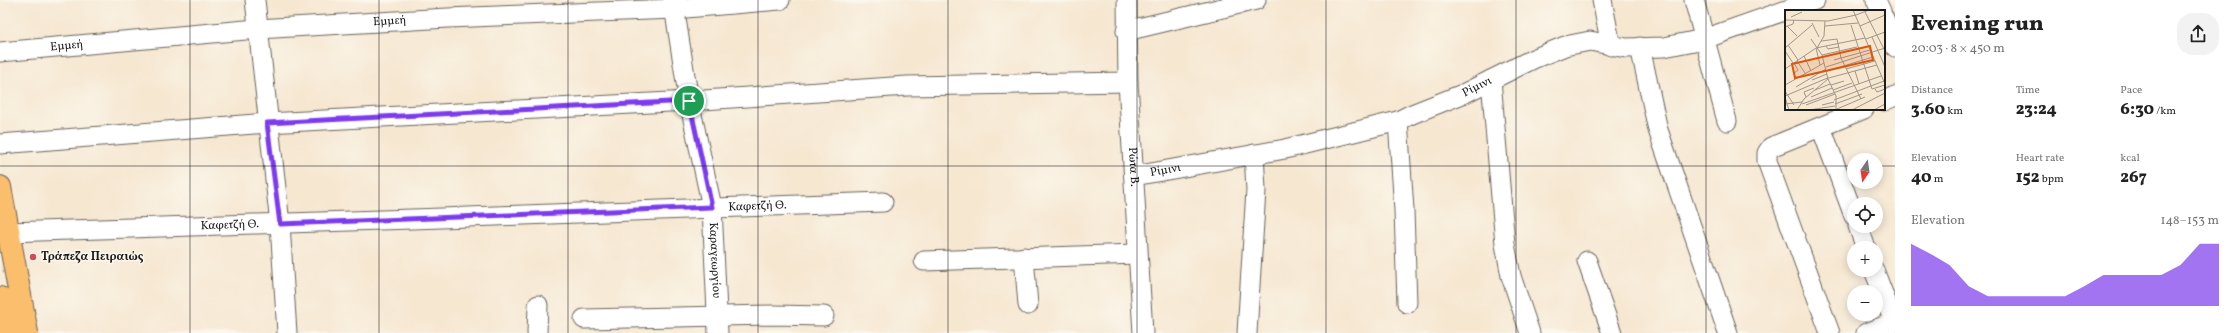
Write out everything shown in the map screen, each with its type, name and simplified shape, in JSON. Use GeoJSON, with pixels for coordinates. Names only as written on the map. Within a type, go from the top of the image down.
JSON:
{"type":"FeatureCollection","features":[{"type":"Feature","properties":{"kind":"main road"},"geometry":{"type":"LineString","coordinates":[[0,188],[27,333]]}},
{"type":"Feature","properties":{"kind":"main road"},"geometry":{"type":"LineString","coordinates":[[0,298],[6,333]]}},
{"type":"Feature","properties":{"kind":"street"},"geometry":{"type":"LineString","coordinates":[[255,0],[267,123],[280,224],[287,333]]}},
{"type":"Feature","properties":{"kind":"street","name":"Εμμεή"},"geometry":{"type":"LineString","coordinates":[[0,52],[257,29],[780,0]]}},
{"type":"Feature","properties":{"kind":"street","name":"Ρώτα Β."},"geometry":{"type":"LineString","coordinates":[[1127,0],[1126,31],[1128,82],[1137,254],[1143,333]]}},
{"type":"Feature","properties":{"kind":"street"},"geometry":{"type":"LineString","coordinates":[[1126,31],[1256,0]]}},
{"type":"Feature","properties":{"kind":"street"},"geometry":{"type":"LineString","coordinates":[[1602,0],[1610,46]]}},
{"type":"Feature","properties":{"kind":"street"},"geometry":{"type":"LineString","coordinates":[[1694,0],[1727,121]]}},
{"type":"Feature","properties":{"kind":"street","name":"Ρίμινι"},"geometry":{"type":"LineString","coordinates":[[1787,10],[1815,0]]}},
{"type":"Feature","properties":{"kind":"street"},"geometry":{"type":"LineString","coordinates":[[1876,0],[1881,10]]}},
{"type":"Feature","properties":{"kind":"street","name":"Καραγεωργίου"},"geometry":{"type":"LineString","coordinates":[[673,5],[689,101],[712,207],[718,325]]}},
{"type":"Feature","properties":{"kind":"street","name":"Ρίμινι"},"geometry":{"type":"LineString","coordinates":[[1134,176],[1285,149],[1398,122],[1412,114],[1466,94],[1491,80],[1565,46],[1590,41],[1610,46],[1640,48],[1664,47],[1704,39],[1785,11]]}},
{"type":"Feature","properties":{"kind":"street"},"geometry":{"type":"LineString","coordinates":[[1885,21],[1895,47]]}},
{"type":"Feature","properties":{"kind":"street"},"geometry":{"type":"LineString","coordinates":[[1640,48],[1658,130],[1728,333]]}},
{"type":"Feature","properties":{"kind":"street"},"geometry":{"type":"LineString","coordinates":[[1491,80],[1505,244],[1510,276],[1530,333]]}},
{"type":"Feature","properties":{"kind":"street"},"geometry":{"type":"LineString","coordinates":[[0,144],[267,123],[689,101],[907,86],[1128,82]]}},
{"type":"Feature","properties":{"kind":"street"},"geometry":{"type":"LineString","coordinates":[[1885,101],[1895,96]]}},
{"type":"Feature","properties":{"kind":"street"},"geometry":{"type":"LineString","coordinates":[[1830,333],[1767,161],[1767,153],[1771,147],[1862,110]]}},
{"type":"Feature","properties":{"kind":"street"},"geometry":{"type":"LineString","coordinates":[[1398,122],[1403,186],[1407,303]]}},
{"type":"Feature","properties":{"kind":"street"},"geometry":{"type":"LineString","coordinates":[[1821,127],[1847,197]]}},
{"type":"Feature","properties":{"kind":"street"},"geometry":{"type":"LineString","coordinates":[[1247,333],[1256,190],[1254,154]]}},
{"type":"Feature","properties":{"kind":"street","name":"Καφετζή Θ."},"geometry":{"type":"LineString","coordinates":[[8,232],[280,224],[712,207],[883,202]]}},
{"type":"Feature","properties":{"kind":"street"},"geometry":{"type":"LineString","coordinates":[[924,261],[1137,254]]}},
{"type":"Feature","properties":{"kind":"street"},"geometry":{"type":"LineString","coordinates":[[1024,257],[1028,305]]}},
{"type":"Feature","properties":{"kind":"street"},"geometry":{"type":"LineString","coordinates":[[1587,261],[1612,333]]}},
{"type":"Feature","properties":{"kind":"street"},"geometry":{"type":"LineString","coordinates":[[1866,333],[1894,322],[1877,277]]}},
{"type":"Feature","properties":{"kind":"street"},"geometry":{"type":"LineString","coordinates":[[537,333],[538,305]]}},
{"type":"Feature","properties":{"kind":"street"},"geometry":{"type":"LineString","coordinates":[[584,320],[718,325],[774,315],[824,316]]}},
{"type":"Feature","properties":{"kind":"place","name":"Τράπεζα Πειραιώς"},"geometry":{"type":"Point","coordinates":[33,257]}},
{"type":"Feature","properties":{"kind":"route"},"geometry":{"type":"LineString","coordinates":[[689,101],[712,207],[280,224],[267,123],[467,111],[689,101]]}}]}
